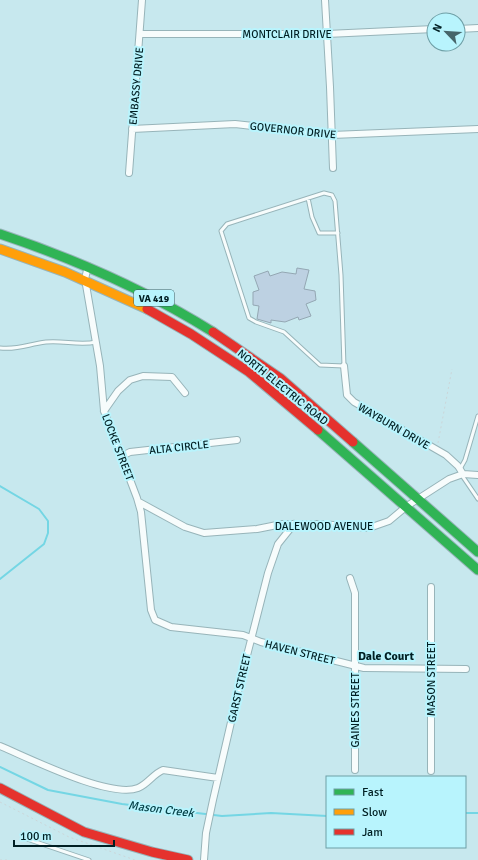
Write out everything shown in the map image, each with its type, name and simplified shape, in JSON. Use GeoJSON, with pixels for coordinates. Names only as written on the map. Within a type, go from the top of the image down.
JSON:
{"type":"FeatureCollection","features":[{"type":"Feature","properties":{"kind":"main road","name":"NORTH ELECTRIC ROAD"},"geometry":{"type":"LineString","coordinates":[[0,234],[88,266],[166,304],[255,359],[294,390],[478,552]]}},
{"type":"Feature","properties":{"kind":"main road","name":"NORTH ELECTRIC ROAD"},"geometry":{"type":"LineString","coordinates":[[0,249],[84,280],[161,317],[217,350],[249,372],[407,506],[478,570]]}},
{"type":"Feature","properties":{"kind":"main road"},"geometry":{"type":"LineString","coordinates":[[0,788],[84,832],[152,852],[188,860]]}},
{"type":"Feature","properties":{"kind":"street","name":"EMBASSY DRIVE"},"geometry":{"type":"LineString","coordinates":[[129,173],[142,0]]}},
{"type":"Feature","properties":{"kind":"street"},"geometry":{"type":"LineString","coordinates":[[325,0],[332,135],[332,168]]}},
{"type":"Feature","properties":{"kind":"street"},"geometry":{"type":"LineString","coordinates":[[466,29],[478,28]]}},
{"type":"Feature","properties":{"kind":"street","name":"MONTCLAIR DRIVE"},"geometry":{"type":"LineString","coordinates":[[140,34],[327,34],[426,29]]}},
{"type":"Feature","properties":{"kind":"street","name":"GOVERNOR DRIVE"},"geometry":{"type":"LineString","coordinates":[[132,129],[235,124],[332,135],[478,129]]}},
{"type":"Feature","properties":{"kind":"street","name":"LOCKE STREET"},"geometry":{"type":"LineString","coordinates":[[88,266],[84,280],[100,366],[104,411],[139,502],[151,604]]}},
{"type":"Feature","properties":{"kind":"street","name":"WAYBURN DRIVE"},"geometry":{"type":"LineString","coordinates":[[344,366],[347,395],[354,402],[435,449],[451,460],[461,472]]}},
{"type":"Feature","properties":{"kind":"street"},"geometry":{"type":"LineString","coordinates":[[104,411],[126,384],[143,376],[172,377],[185,393]]}},
{"type":"Feature","properties":{"kind":"street","name":"ALTA CIRCLE"},"geometry":{"type":"LineString","coordinates":[[122,456],[130,452],[237,440]]}},
{"type":"Feature","properties":{"kind":"street"},"geometry":{"type":"LineString","coordinates":[[461,472],[478,475]]}},
{"type":"Feature","properties":{"kind":"street","name":"DALEWOOD AVENUE"},"geometry":{"type":"LineString","coordinates":[[139,502],[185,527],[204,533],[294,524],[369,528],[386,524],[407,506],[461,472]]}},
{"type":"Feature","properties":{"kind":"street","name":"GARST STREET"},"geometry":{"type":"LineString","coordinates":[[204,860],[206,833],[212,800],[251,638],[274,555],[284,536],[294,524]]}},
{"type":"Feature","properties":{"kind":"street","name":"GAINES STREET"},"geometry":{"type":"LineString","coordinates":[[350,578],[355,593],[355,770]]}},
{"type":"Feature","properties":{"kind":"street","name":"MASON STREET"},"geometry":{"type":"LineString","coordinates":[[431,587],[431,771]]}},
{"type":"Feature","properties":{"kind":"street","name":"HAVEN STREET"},"geometry":{"type":"LineString","coordinates":[[151,604],[155,620],[165,626],[243,635],[364,668],[466,669]]}},
{"type":"Feature","properties":{"kind":"street"},"geometry":{"type":"LineString","coordinates":[[0,746],[59,771],[86,781],[118,790],[131,790],[139,788],[161,770],[165,769],[218,778]]}},
{"type":"Feature","properties":{"kind":"lane"},"geometry":{"type":"LineString","coordinates":[[324,193],[332,195],[335,201],[338,232],[344,366],[320,365],[284,332],[249,318],[220,231],[227,224],[308,198],[324,193]]}},
{"type":"Feature","properties":{"kind":"lane"},"geometry":{"type":"LineString","coordinates":[[308,198],[312,218],[320,233],[338,232]]}},
{"type":"Feature","properties":{"kind":"lane"},"geometry":{"type":"LineString","coordinates":[[0,348],[18,349],[46,342],[80,345],[96,342]]}},
{"type":"Feature","properties":{"kind":"lane"},"geometry":{"type":"LineString","coordinates":[[478,416],[461,472],[478,499]]}},
{"type":"Feature","properties":{"kind":"lane"},"geometry":{"type":"LineString","coordinates":[[27,839],[90,860]]}},
{"type":"Feature","properties":{"kind":"path"},"geometry":{"type":"LineString","coordinates":[[435,449],[442,427],[452,369]]}},
{"type":"Feature","properties":{"kind":"path"},"geometry":{"type":"LineString","coordinates":[[0,802],[70,837],[135,860]]}},
{"type":"Feature","properties":{"kind":"path"},"geometry":{"type":"LineString","coordinates":[[0,860],[7,860]]}},
{"type":"Feature","properties":{"kind":"building"},"geometry":{"type":"Polygon","coordinates":[[[297,268],[309,270],[304,289],[315,291],[316,300],[306,304],[311,316],[299,320],[298,317],[285,322],[271,320],[271,323],[257,319],[259,306],[253,305],[253,292],[259,290],[254,276],[268,271],[270,276],[282,272],[296,274],[297,268]]]}},
{"type":"Feature","properties":{"kind":"waterway","name":"Mason Creek"},"geometry":{"type":"LineString","coordinates":[[0,486],[39,509],[48,521],[48,533],[44,544],[0,579]]}},
{"type":"Feature","properties":{"kind":"waterway","name":"Mason Creek"},"geometry":{"type":"LineString","coordinates":[[0,767],[48,790],[122,804],[222,816],[271,813],[326,816]]}},
{"type":"Feature","properties":{"kind":"waterway","name":"Mason Creek"},"geometry":{"type":"LineString","coordinates":[[466,813],[478,813]]}},
{"type":"Feature","properties":{"kind":"traffic: fast"},"geometry":{"type":"LineString","coordinates":[[0,234],[56,254],[110,277],[162,302],[213,332]]}},
{"type":"Feature","properties":{"kind":"traffic: fast"},"geometry":{"type":"LineString","coordinates":[[318,430],[478,570]]}},
{"type":"Feature","properties":{"kind":"traffic: fast"},"geometry":{"type":"LineString","coordinates":[[353,442],[478,552]]}},
{"type":"Feature","properties":{"kind":"traffic: slow"},"geometry":{"type":"LineString","coordinates":[[0,249],[65,272],[147,309]]}},
{"type":"Feature","properties":{"kind":"traffic: jam"},"geometry":{"type":"LineString","coordinates":[[147,309],[191,334],[249,372],[318,430]]}},
{"type":"Feature","properties":{"kind":"traffic: jam"},"geometry":{"type":"LineString","coordinates":[[213,332],[280,378],[353,442]]}},
{"type":"Feature","properties":{"kind":"traffic: jam"},"geometry":{"type":"LineString","coordinates":[[0,788],[84,832],[152,852],[188,860]]}},
{"type":"Feature","properties":{"kind":"district","name":"Dale Court"},"geometry":{"type":"Point","coordinates":[386,656]}}]}
